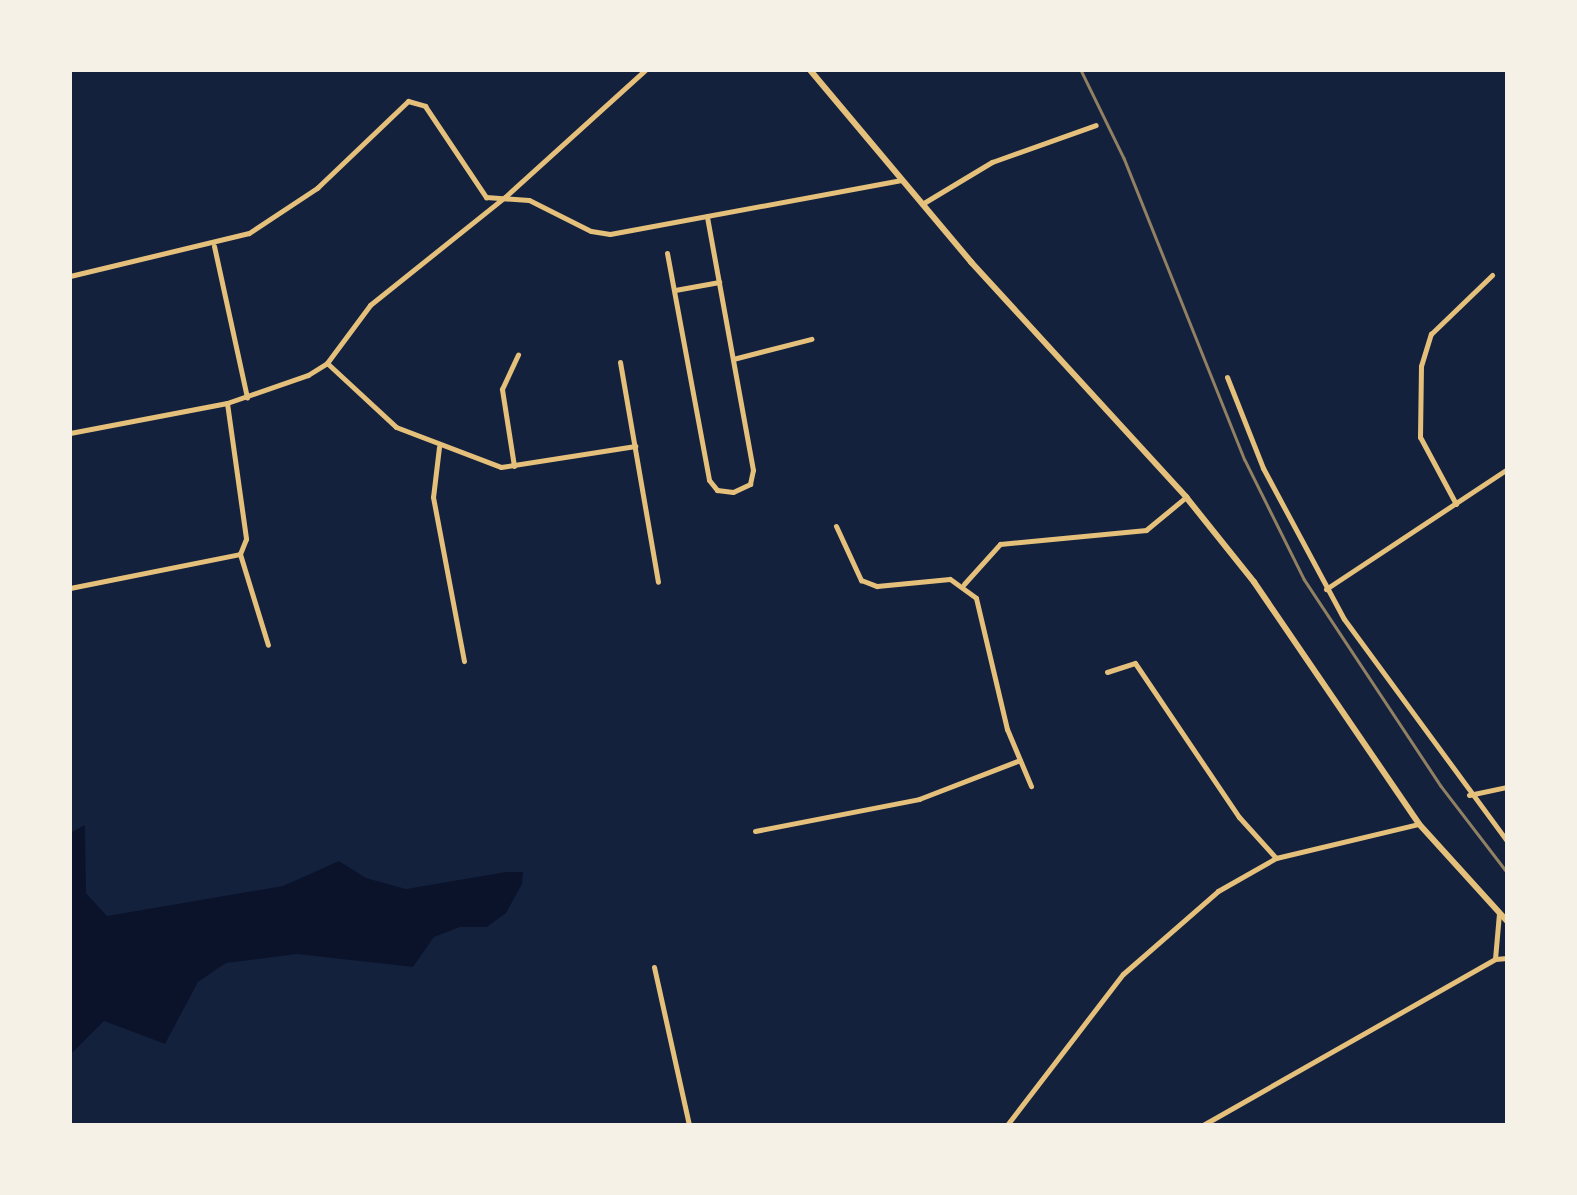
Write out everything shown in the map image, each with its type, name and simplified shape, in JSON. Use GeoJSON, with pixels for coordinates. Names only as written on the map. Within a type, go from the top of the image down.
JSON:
{"type":"FeatureCollection","features":[{"type":"Feature","properties":{"kind":"main road"},"geometry":{"type":"LineString","coordinates":[[810,70],[921,204],[1186,497],[1254,582],[1419,824],[1507,921]]}},
{"type":"Feature","properties":{"kind":"street"},"geometry":{"type":"LineString","coordinates":[[70,433],[282,389],[326,363],[370,305],[505,196],[645,70]]}},
{"type":"Feature","properties":{"kind":"street"},"geometry":{"type":"LineString","coordinates":[[70,276],[214,246],[290,208],[408,101],[425,106],[486,197],[505,196],[610,234],[900,180]]}},
{"type":"Feature","properties":{"kind":"street"},"geometry":{"type":"LineString","coordinates":[[921,204],[992,162],[1096,126]]}},
{"type":"Feature","properties":{"kind":"street"},"geometry":{"type":"LineString","coordinates":[[668,253],[710,480],[717,490],[733,492],[750,484],[707,216]]}},
{"type":"Feature","properties":{"kind":"street"},"geometry":{"type":"LineString","coordinates":[[214,246],[247,397]]}},
{"type":"Feature","properties":{"kind":"street"},"geometry":{"type":"LineString","coordinates":[[1456,504],[1420,437],[1421,366],[1431,334],[1492,275]]}},
{"type":"Feature","properties":{"kind":"street"},"geometry":{"type":"LineString","coordinates":[[675,290],[719,282]]}},
{"type":"Feature","properties":{"kind":"street"},"geometry":{"type":"LineString","coordinates":[[732,359],[811,339]]}},
{"type":"Feature","properties":{"kind":"street"},"geometry":{"type":"LineString","coordinates":[[514,466],[502,389],[518,355]]}},
{"type":"Feature","properties":{"kind":"street"},"geometry":{"type":"LineString","coordinates":[[620,362],[658,582]]}},
{"type":"Feature","properties":{"kind":"street"},"geometry":{"type":"LineString","coordinates":[[326,363],[396,426],[440,446],[514,466],[635,446]]}},
{"type":"Feature","properties":{"kind":"street"},"geometry":{"type":"LineString","coordinates":[[1226,377],[1264,468],[1326,589],[1469,794],[1507,841]]}},
{"type":"Feature","properties":{"kind":"street"},"geometry":{"type":"LineString","coordinates":[[227,403],[246,539],[240,554],[268,645]]}},
{"type":"Feature","properties":{"kind":"street"},"geometry":{"type":"LineString","coordinates":[[440,446],[433,498],[464,661]]}},
{"type":"Feature","properties":{"kind":"street"},"geometry":{"type":"LineString","coordinates":[[1326,589],[1507,469]]}},
{"type":"Feature","properties":{"kind":"street"},"geometry":{"type":"LineString","coordinates":[[964,584],[1000,544],[1146,530],[1186,497]]}},
{"type":"Feature","properties":{"kind":"street"},"geometry":{"type":"LineString","coordinates":[[836,526],[861,580],[877,586],[928,577],[964,584],[984,612],[1006,729],[1030,786]]}},
{"type":"Feature","properties":{"kind":"street"},"geometry":{"type":"LineString","coordinates":[[70,588],[240,554]]}},
{"type":"Feature","properties":{"kind":"street"},"geometry":{"type":"LineString","coordinates":[[1106,672],[1135,663],[1239,817],[1276,858]]}},
{"type":"Feature","properties":{"kind":"street"},"geometry":{"type":"LineString","coordinates":[[755,831],[919,800],[1020,760]]}},
{"type":"Feature","properties":{"kind":"street"},"geometry":{"type":"LineString","coordinates":[[1469,794],[1507,787]]}},
{"type":"Feature","properties":{"kind":"street"},"geometry":{"type":"LineString","coordinates":[[1008,1125],[1123,974],[1218,892],[1276,858],[1419,824]]}},
{"type":"Feature","properties":{"kind":"street"},"geometry":{"type":"LineString","coordinates":[[1495,959],[1499,913]]}},
{"type":"Feature","properties":{"kind":"street"},"geometry":{"type":"LineString","coordinates":[[1203,1125],[1495,959],[1507,958]]}},
{"type":"Feature","properties":{"kind":"street"},"geometry":{"type":"LineString","coordinates":[[654,968],[688,1125]]}},
{"type":"Feature","properties":{"kind":"water"},"geometry":{"type":"Polygon","coordinates":[[[85,825],[86,893],[107,916],[283,886],[339,861],[366,878],[406,889],[506,872],[523,872],[522,884],[506,913],[487,927],[460,927],[434,937],[413,967],[297,954],[226,963],[198,982],[165,1044],[104,1021],[70,1055],[70,833],[85,825]]]}},
{"type":"Feature","properties":{"kind":"railway"},"geometry":{"type":"LineString","coordinates":[[1081,70],[1124,158],[1245,460],[1304,579],[1441,786],[1507,872]]}}]}
